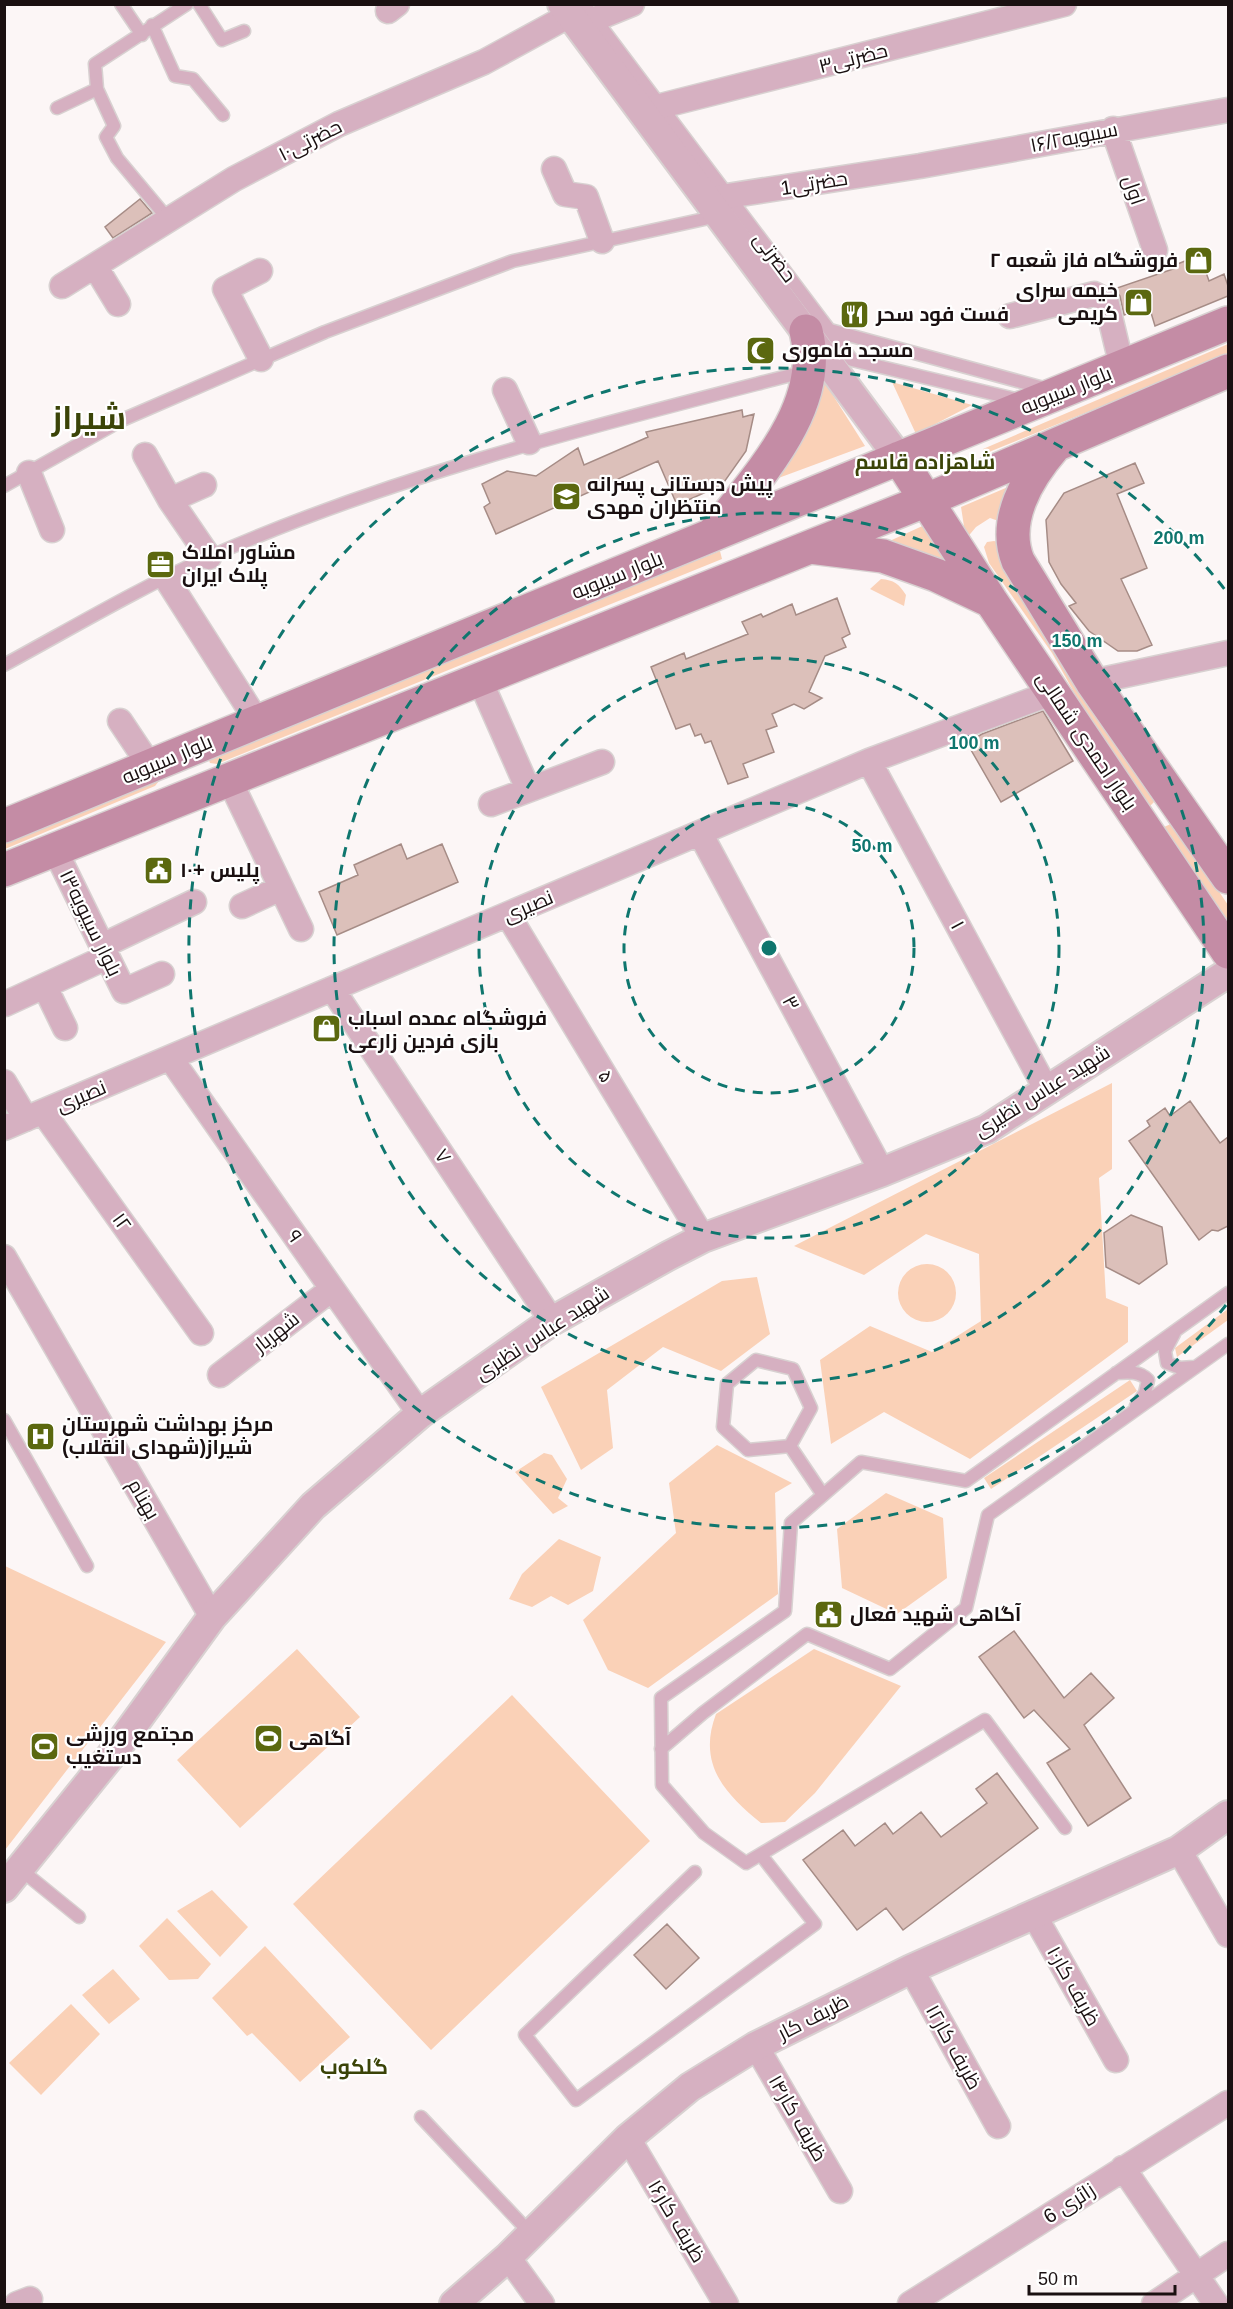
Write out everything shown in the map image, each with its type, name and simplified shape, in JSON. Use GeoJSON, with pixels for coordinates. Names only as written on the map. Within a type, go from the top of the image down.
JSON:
{"type":"FeatureCollection","features":[{"type":"Feature","properties":{"kind":"main road","name":"بلوار سیبویه"},"geometry":{"type":"LineString","coordinates":[[4,826],[1228,323]]}},
{"type":"Feature","properties":{"kind":"main road"},"geometry":{"type":"LineString","coordinates":[[711,536],[766,465],[793,422],[818,330]]}},
{"type":"Feature","properties":{"kind":"main road","name":"بلوار سیبویه"},"geometry":{"type":"LineString","coordinates":[[4,870],[927,500],[1228,371]]}},
{"type":"Feature","properties":{"kind":"main road","name":"بلوار احمدی شمالی"},"geometry":{"type":"LineString","coordinates":[[1054,447],[1033,471],[1011,530],[1011,546],[1026,578],[1092,682],[1228,877]]}},
{"type":"Feature","properties":{"kind":"main road","name":"بلوار احمدی شمالی"},"geometry":{"type":"LineString","coordinates":[[899,458],[991,601],[1228,952]]}},
{"type":"Feature","properties":{"kind":"main road"},"geometry":{"type":"LineString","coordinates":[[807,547],[883,556],[936,575],[991,601]]}},
{"type":"Feature","properties":{"kind":"main road"},"geometry":{"type":"LineString","coordinates":[[183,753],[214,785]]}},
{"type":"Feature","properties":{"kind":"street","name":"حضرتی۱۰"},"geometry":{"type":"LineString","coordinates":[[62,286],[234,179],[339,124],[484,62],[578,14],[632,4]]}},
{"type":"Feature","properties":{"kind":"street","name":"حضرتی۳"},"geometry":{"type":"LineString","coordinates":[[651,108],[1064,4]]}},
{"type":"Feature","properties":{"kind":"street","name":"حضرتی"},"geometry":{"type":"LineString","coordinates":[[578,14],[651,108],[719,204],[818,330],[899,458]]}},
{"type":"Feature","properties":{"kind":"street","name":"سیبویه۱۶/۲"},"geometry":{"type":"LineString","coordinates":[[920,166],[1113,129],[1228,110]]}},
{"type":"Feature","properties":{"kind":"street","name":"اول"},"geometry":{"type":"LineString","coordinates":[[1113,129],[1155,250]]}},
{"type":"Feature","properties":{"kind":"street","name":"1حضرتی"},"geometry":{"type":"LineString","coordinates":[[719,204],[920,166]]}},
{"type":"Feature","properties":{"kind":"street"},"geometry":{"type":"LineString","coordinates":[[554,169],[565,194],[586,196],[602,241]]}},
{"type":"Feature","properties":{"kind":"street"},"geometry":{"type":"LineString","coordinates":[[95,266],[118,304]]}},
{"type":"Feature","properties":{"kind":"street"},"geometry":{"type":"LineString","coordinates":[[260,271],[225,289],[261,359]]}},
{"type":"Feature","properties":{"kind":"street"},"geometry":{"type":"LineString","coordinates":[[1010,316],[1094,294],[1101,296],[1106,300],[1122,367]]}},
{"type":"Feature","properties":{"kind":"street"},"geometry":{"type":"LineString","coordinates":[[505,390],[529,442]]}},
{"type":"Feature","properties":{"kind":"street"},"geometry":{"type":"LineString","coordinates":[[145,455],[170,500],[209,557]]}},
{"type":"Feature","properties":{"kind":"street"},"geometry":{"type":"LineString","coordinates":[[29,473],[52,530]]}},
{"type":"Feature","properties":{"kind":"street"},"geometry":{"type":"LineString","coordinates":[[170,500],[204,485]]}},
{"type":"Feature","properties":{"kind":"street"},"geometry":{"type":"LineString","coordinates":[[166,578],[257,721]]}},
{"type":"Feature","properties":{"kind":"street"},"geometry":{"type":"LineString","coordinates":[[1092,682],[1228,653]]}},
{"type":"Feature","properties":{"kind":"street"},"geometry":{"type":"LineString","coordinates":[[479,678],[528,789]]}},
{"type":"Feature","properties":{"kind":"street","name":"نصیری"},"geometry":{"type":"LineString","coordinates":[[24,1119],[171,1059],[869,761],[1054,692]]}},
{"type":"Feature","properties":{"kind":"street"},"geometry":{"type":"LineString","coordinates":[[120,721],[150,766]]}},
{"type":"Feature","properties":{"kind":"street","name":"۱"},"geometry":{"type":"LineString","coordinates":[[869,761],[1046,1089]]}},
{"type":"Feature","properties":{"kind":"street"},"geometry":{"type":"LineString","coordinates":[[491,804],[602,762]]}},
{"type":"Feature","properties":{"kind":"street"},"geometry":{"type":"LineString","coordinates":[[214,785],[281,888],[301,929]]}},
{"type":"Feature","properties":{"kind":"street","name":"۳"},"geometry":{"type":"LineString","coordinates":[[700,833],[882,1172]]}},
{"type":"Feature","properties":{"kind":"street","name":"بلوار سیبویه۱۳"},"geometry":{"type":"LineString","coordinates":[[55,850],[124,991],[162,974]]}},
{"type":"Feature","properties":{"kind":"street"},"geometry":{"type":"LineString","coordinates":[[242,906],[281,888]]}},
{"type":"Feature","properties":{"kind":"street"},"geometry":{"type":"LineString","coordinates":[[4,1004],[45,987],[194,902]]}},
{"type":"Feature","properties":{"kind":"street","name":"۵"},"geometry":{"type":"LineString","coordinates":[[508,915],[703,1238]]}},
{"type":"Feature","properties":{"kind":"street","name":"شهید عباس نظیری"},"geometry":{"type":"LineString","coordinates":[[12,1878],[113,1753],[212,1617],[313,1506],[420,1414],[552,1321],[703,1238],[882,1172],[987,1129],[1228,973]]}},
{"type":"Feature","properties":{"kind":"street"},"geometry":{"type":"LineString","coordinates":[[45,987],[65,1028]]}},
{"type":"Feature","properties":{"kind":"street","name":"۷"},"geometry":{"type":"LineString","coordinates":[[333,990],[552,1321]]}},
{"type":"Feature","properties":{"kind":"street","name":"۹"},"geometry":{"type":"LineString","coordinates":[[171,1059],[420,1414]]}},
{"type":"Feature","properties":{"kind":"street","name":"۱۲"},"geometry":{"type":"LineString","coordinates":[[4,1082],[24,1119],[201,1333]]}},
{"type":"Feature","properties":{"kind":"street","name":"بهنام"},"geometry":{"type":"LineString","coordinates":[[4,1257],[212,1617]]}},
{"type":"Feature","properties":{"kind":"street","name":"شهریار"},"geometry":{"type":"LineString","coordinates":[[220,1375],[332,1289]]}},
{"type":"Feature","properties":{"kind":"street","name":"ظریف کار"},"geometry":{"type":"LineString","coordinates":[[454,2304],[508,2257],[628,2138],[690,2087],[756,2046],[910,1969],[1179,1850],[1228,1815]]}},
{"type":"Feature","properties":{"kind":"street"},"geometry":{"type":"LineString","coordinates":[[1179,1850],[1228,1935]]}},
{"type":"Feature","properties":{"kind":"street","name":"ظریف کار۱۰"},"geometry":{"type":"LineString","coordinates":[[1033,1913],[1116,2060]]}},
{"type":"Feature","properties":{"kind":"street","name":"ظریف کار۱۲"},"geometry":{"type":"LineString","coordinates":[[910,1969],[998,2126]]}},
{"type":"Feature","properties":{"kind":"street","name":"ظریف کار۱۴"},"geometry":{"type":"LineString","coordinates":[[756,2046],[840,2191]]}},
{"type":"Feature","properties":{"kind":"street","name":"6 زائری"},"geometry":{"type":"LineString","coordinates":[[910,2304],[1228,2103]]}},
{"type":"Feature","properties":{"kind":"street","name":"ظریف کار۱۶"},"geometry":{"type":"LineString","coordinates":[[628,2138],[726,2304]]}},
{"type":"Feature","properties":{"kind":"street"},"geometry":{"type":"LineString","coordinates":[[1122,2168],[1216,2304]]}},
{"type":"Feature","properties":{"kind":"street"},"geometry":{"type":"LineString","coordinates":[[1154,2304],[1228,2254]]}},
{"type":"Feature","properties":{"kind":"street"},"geometry":{"type":"LineString","coordinates":[[508,2257],[542,2304]]}},
{"type":"Feature","properties":{"kind":"lane"},"geometry":{"type":"LineString","coordinates":[[121,4],[142,35]]}},
{"type":"Feature","properties":{"kind":"lane"},"geometry":{"type":"LineString","coordinates":[[168,219],[117,158],[106,137],[114,126],[97,89],[94,64],[187,4]]}},
{"type":"Feature","properties":{"kind":"lane"},"geometry":{"type":"LineString","coordinates":[[199,4],[222,40],[244,31]]}},
{"type":"Feature","properties":{"kind":"lane"},"geometry":{"type":"LineString","coordinates":[[152,25],[175,76],[193,79],[223,115]]}},
{"type":"Feature","properties":{"kind":"lane"},"geometry":{"type":"LineString","coordinates":[[57,108],[97,89]]}},
{"type":"Feature","properties":{"kind":"lane"},"geometry":{"type":"LineString","coordinates":[[4,486],[122,420],[325,332],[513,261],[602,241],[719,204]]}},
{"type":"Feature","properties":{"kind":"lane"},"geometry":{"type":"LineString","coordinates":[[818,330],[1047,398]]}},
{"type":"Feature","properties":{"kind":"lane","name":"حضرتی"},"geometry":{"type":"LineString","coordinates":[[818,330],[852,360],[942,383],[1047,398]]}},
{"type":"Feature","properties":{"kind":"lane"},"geometry":{"type":"LineString","coordinates":[[4,665],[209,557],[322,511],[529,442],[808,370]]}},
{"type":"Feature","properties":{"kind":"lane"},"geometry":{"type":"LineString","coordinates":[[1065,1828],[985,1720],[746,1863],[704,1833],[662,1785],[661,1698],[785,1611],[791,1523],[861,1462],[966,1481],[1228,1293]]}},
{"type":"Feature","properties":{"kind":"lane"},"geometry":{"type":"LineString","coordinates":[[1179,1328],[1170,1339],[1165,1351],[1167,1363],[1180,1368],[1196,1367]]}},
{"type":"Feature","properties":{"kind":"lane"},"geometry":{"type":"LineString","coordinates":[[661,1749],[703,1713],[807,1634],[890,1669],[966,1608],[988,1515],[1228,1344]]}},
{"type":"Feature","properties":{"kind":"lane"},"geometry":{"type":"LineString","coordinates":[[756,1360],[793,1369],[811,1408],[790,1446],[748,1450],[723,1427],[727,1384],[756,1360]]}},
{"type":"Feature","properties":{"kind":"lane"},"geometry":{"type":"LineString","coordinates":[[1116,1373],[1133,1372],[1143,1375],[1148,1380],[1145,1392],[1127,1416]]}},
{"type":"Feature","properties":{"kind":"lane"},"geometry":{"type":"LineString","coordinates":[[4,1420],[87,1566]]}},
{"type":"Feature","properties":{"kind":"lane"},"geometry":{"type":"LineString","coordinates":[[790,1446],[823,1495]]}},
{"type":"Feature","properties":{"kind":"lane"},"geometry":{"type":"LineString","coordinates":[[695,1872],[525,2034],[576,2100],[815,1924],[761,1855]]}},
{"type":"Feature","properties":{"kind":"lane"},"geometry":{"type":"LineString","coordinates":[[12,1878],[78,1917]]}},
{"type":"Feature","properties":{"kind":"lane"},"geometry":{"type":"LineString","coordinates":[[421,2117],[531,2234]]}},
{"type":"Feature","properties":{"kind":"shaded area"},"geometry":{"type":"Polygon","coordinates":[[[1228,344],[1228,355],[984,454],[983,449],[1228,344]]]}},
{"type":"Feature","properties":{"kind":"shaded area"},"geometry":{"type":"Polygon","coordinates":[[[822,378],[865,446],[765,483],[822,378]]]}},
{"type":"Feature","properties":{"kind":"shaded area"},"geometry":{"type":"Polygon","coordinates":[[[892,382],[972,405],[916,434],[892,382]]]}},
{"type":"Feature","properties":{"kind":"shaded area"},"geometry":{"type":"Polygon","coordinates":[[[1020,482],[1007,524],[990,518],[976,527],[966,539],[961,507],[1020,482]]]}},
{"type":"Feature","properties":{"kind":"shaded area"},"geometry":{"type":"Polygon","coordinates":[[[929,523],[957,565],[883,544],[929,523]]]}},
{"type":"Feature","properties":{"kind":"shaded area"},"geometry":{"type":"Polygon","coordinates":[[[987,542],[998,542],[1154,802],[1149,807],[1084,710],[1052,653],[989,563],[984,547],[987,542]]]}},
{"type":"Feature","properties":{"kind":"shaded area"},"geometry":{"type":"Polygon","coordinates":[[[720,551],[722,559],[217,764],[210,763],[208,758],[212,753],[720,551]]]}},
{"type":"Feature","properties":{"kind":"shaded area"},"geometry":{"type":"Polygon","coordinates":[[[881,579],[896,583],[901,588],[906,595],[904,606],[870,589],[881,579]]]}},
{"type":"Feature","properties":{"kind":"shaded area"},"geometry":{"type":"Polygon","coordinates":[[[154,778],[159,781],[155,786],[5,849],[5,838],[154,778]]]}},
{"type":"Feature","properties":{"kind":"shaded area"},"geometry":{"type":"Polygon","coordinates":[[[1173,823],[1228,905],[1228,923],[1164,827],[1173,823]]]}},
{"type":"Feature","properties":{"kind":"shaded area"},"geometry":{"type":"Polygon","coordinates":[[[1112,1083],[1112,1169],[1099,1178],[1106,1298],[1128,1307],[1128,1342],[970,1459],[884,1412],[831,1444],[820,1360],[870,1326],[932,1352],[981,1321],[979,1254],[926,1234],[864,1275],[794,1246],[1112,1083]]]}},
{"type":"Feature","properties":{"kind":"shaded area"},"geometry":{"type":"Polygon","coordinates":[[[921,1264],[933,1264],[948,1272],[956,1287],[956,1299],[948,1314],[933,1322],[921,1322],[906,1314],[898,1299],[898,1287],[906,1272],[921,1264]]]}},
{"type":"Feature","properties":{"kind":"shaded area"},"geometry":{"type":"Polygon","coordinates":[[[757,1277],[770,1334],[721,1371],[663,1347],[607,1390],[613,1448],[581,1470],[541,1387],[722,1281],[757,1277]]]}},
{"type":"Feature","properties":{"kind":"shaded area"},"geometry":{"type":"Polygon","coordinates":[[[1228,1309],[1228,1320],[1177,1357],[1175,1348],[1228,1309]]]}},
{"type":"Feature","properties":{"kind":"shaded area"},"geometry":{"type":"Polygon","coordinates":[[[1130,1380],[1137,1391],[991,1489],[984,1478],[1130,1380]]]}},
{"type":"Feature","properties":{"kind":"shaded area"},"geometry":{"type":"Polygon","coordinates":[[[717,1445],[792,1483],[775,1493],[778,1594],[648,1688],[608,1670],[583,1620],[676,1533],[669,1483],[717,1445]]]}},
{"type":"Feature","properties":{"kind":"shaded area"},"geometry":{"type":"Polygon","coordinates":[[[544,1453],[552,1455],[567,1479],[558,1498],[568,1506],[553,1514],[515,1472],[544,1453]]]}},
{"type":"Feature","properties":{"kind":"shaded area"},"geometry":{"type":"Polygon","coordinates":[[[886,1493],[943,1518],[947,1578],[897,1614],[842,1588],[837,1529],[886,1493]]]}},
{"type":"Feature","properties":{"kind":"shaded area"},"geometry":{"type":"Polygon","coordinates":[[[559,1539],[601,1557],[593,1591],[568,1605],[551,1596],[532,1607],[509,1599],[522,1574],[559,1539]]]}},
{"type":"Feature","properties":{"kind":"shaded area","name":"مجتمع ورزشی دستغیب"},"geometry":{"type":"Polygon","coordinates":[[[5,1566],[166,1642],[5,1850],[5,1566]]]}},
{"type":"Feature","properties":{"kind":"shaded area","name":"آگاهی"},"geometry":{"type":"Polygon","coordinates":[[[297,1649],[360,1717],[240,1828],[177,1760],[297,1649]]]}},
{"type":"Feature","properties":{"kind":"shaded area"},"geometry":{"type":"Polygon","coordinates":[[[814,1649],[901,1686],[815,1793],[785,1822],[761,1823],[726,1789],[712,1763],[711,1732],[716,1714],[814,1649]]]}},
{"type":"Feature","properties":{"kind":"shaded area"},"geometry":{"type":"Polygon","coordinates":[[[512,1695],[650,1841],[431,2050],[293,1904],[512,1695]]]}},
{"type":"Feature","properties":{"kind":"shaded area"},"geometry":{"type":"Polygon","coordinates":[[[212,1890],[248,1927],[220,1957],[177,1911],[212,1890]]]}},
{"type":"Feature","properties":{"kind":"shaded area"},"geometry":{"type":"Polygon","coordinates":[[[167,1918],[211,1964],[198,1979],[169,1980],[139,1946],[167,1918]]]}},
{"type":"Feature","properties":{"kind":"shaded area"},"geometry":{"type":"Polygon","coordinates":[[[265,1946],[350,2037],[300,2082],[252,2033],[247,2036],[212,1998],[265,1946]]]}},
{"type":"Feature","properties":{"kind":"shaded area"},"geometry":{"type":"Polygon","coordinates":[[[113,1969],[140,1999],[109,2024],[82,1995],[113,1969]]]}},
{"type":"Feature","properties":{"kind":"shaded area"},"geometry":{"type":"Polygon","coordinates":[[[71,2004],[100,2034],[41,2095],[9,2063],[71,2004]]]}},
{"type":"Feature","properties":{"kind":"building"},"geometry":{"type":"Polygon","coordinates":[[[140,199],[152,213],[113,238],[105,227],[140,199]]]}},
{"type":"Feature","properties":{"kind":"building"},"geometry":{"type":"Polygon","coordinates":[[[1200,255],[1209,281],[1224,274],[1228,296],[1155,326],[1149,306],[1124,315],[1120,296],[1114,289],[1176,268],[1175,265],[1200,255]]]}},
{"type":"Feature","properties":{"kind":"building"},"geometry":{"type":"Polygon","coordinates":[[[742,410],[743,417],[754,414],[746,451],[722,485],[677,505],[658,461],[496,534],[484,507],[490,503],[482,484],[507,471],[536,476],[578,448],[584,465],[648,437],[646,432],[742,410]]]}},
{"type":"Feature","properties":{"kind":"building"},"geometry":{"type":"Polygon","coordinates":[[[1135,463],[1144,483],[1117,494],[1147,568],[1121,579],[1152,645],[1137,651],[1118,651],[1089,631],[1069,606],[1076,603],[1061,584],[1049,562],[1046,520],[1064,493],[1135,463]]]}},
{"type":"Feature","properties":{"kind":"building"},"geometry":{"type":"Polygon","coordinates":[[[837,598],[850,634],[842,638],[846,647],[825,656],[809,692],[822,698],[804,709],[794,704],[772,714],[777,726],[766,730],[774,752],[743,764],[748,777],[728,784],[711,741],[705,743],[701,734],[695,736],[690,724],[676,729],[651,667],[684,653],[686,659],[748,634],[742,622],[761,614],[763,617],[792,604],[796,615],[837,598]]]}},
{"type":"Feature","properties":{"kind":"building"},"geometry":{"type":"Polygon","coordinates":[[[1043,711],[1073,761],[1001,802],[967,743],[982,734],[1043,711]]]}},
{"type":"Feature","properties":{"kind":"building"},"geometry":{"type":"Polygon","coordinates":[[[401,844],[407,859],[442,844],[458,882],[337,935],[319,892],[358,875],[354,865],[401,844]]]}},
{"type":"Feature","properties":{"kind":"building"},"geometry":{"type":"Polygon","coordinates":[[[1190,1101],[1220,1143],[1228,1137],[1228,1226],[1218,1231],[1212,1230],[1199,1240],[1129,1141],[1150,1126],[1147,1121],[1165,1108],[1170,1116],[1190,1101]]]}},
{"type":"Feature","properties":{"kind":"building"},"geometry":{"type":"Polygon","coordinates":[[[1131,1215],[1162,1227],[1167,1264],[1139,1284],[1106,1267],[1104,1233],[1131,1215]]]}},
{"type":"Feature","properties":{"kind":"building"},"geometry":{"type":"Polygon","coordinates":[[[1014,1631],[1064,1698],[1091,1673],[1114,1698],[1084,1725],[1131,1798],[1088,1826],[1047,1763],[1070,1749],[1034,1710],[1024,1718],[979,1657],[1014,1631]]]}},
{"type":"Feature","properties":{"kind":"building"},"geometry":{"type":"Polygon","coordinates":[[[997,1773],[1038,1828],[903,1930],[886,1908],[857,1930],[803,1860],[843,1830],[855,1846],[885,1823],[893,1834],[921,1812],[941,1837],[987,1803],[976,1789],[997,1773]]]}},
{"type":"Feature","properties":{"kind":"building"},"geometry":{"type":"Polygon","coordinates":[[[667,1924],[699,1958],[666,1989],[634,1955],[667,1924]]]}},
{"type":"Feature","properties":{"kind":"place","name":"فروشگاه فاز شعبه ۲"},"geometry":{"type":"Point","coordinates":[1199,260]}},
{"type":"Feature","properties":{"kind":"place","name":"خیمه سرای کریمی"},"geometry":{"type":"Point","coordinates":[1139,302]}},
{"type":"Feature","properties":{"kind":"place","name":"فست فود سحر"},"geometry":{"type":"Point","coordinates":[855,314]}},
{"type":"Feature","properties":{"kind":"place","name":"مسجد فاموری"},"geometry":{"type":"Point","coordinates":[761,350]}},
{"type":"Feature","properties":{"kind":"place","name":"پیش دبستانی پسرانه منتظران مهدی"},"geometry":{"type":"Point","coordinates":[566,496]}},
{"type":"Feature","properties":{"kind":"place","name":"مشاور املاک پلاک ایران"},"geometry":{"type":"Point","coordinates":[161,564]}},
{"type":"Feature","properties":{"kind":"place","name":"پلیس +۱۰"},"geometry":{"type":"Point","coordinates":[159,870]}},
{"type":"Feature","properties":{"kind":"place","name":"فروشگاه عمده اسباب بازی فردین زارعی"},"geometry":{"type":"Point","coordinates":[327,1029]}},
{"type":"Feature","properties":{"kind":"place","name":"مرکز بهداشت شهرستان شیراز(شهدای انقلاب)"},"geometry":{"type":"Point","coordinates":[41,1436]}},
{"type":"Feature","properties":{"kind":"place","name":"آگاهی شهید فعال"},"geometry":{"type":"Point","coordinates":[829,1614]}},
{"type":"Feature","properties":{"kind":"place","name":"آگاهی"},"geometry":{"type":"Point","coordinates":[268,1738]}},
{"type":"Feature","properties":{"kind":"place","name":"مجتمع ورزشی دستغیب"},"geometry":{"type":"Point","coordinates":[45,1746]}},
{"type":"Feature","properties":{"kind":"district","name":"شیراز"},"geometry":{"type":"Point","coordinates":[89,418]}},
{"type":"Feature","properties":{"kind":"district","name":"شاهزاده قاسم"},"geometry":{"type":"Point","coordinates":[925,461]}},
{"type":"Feature","properties":{"kind":"district","name":"گلکوب"},"geometry":{"type":"Point","coordinates":[354,2066]}}]}
